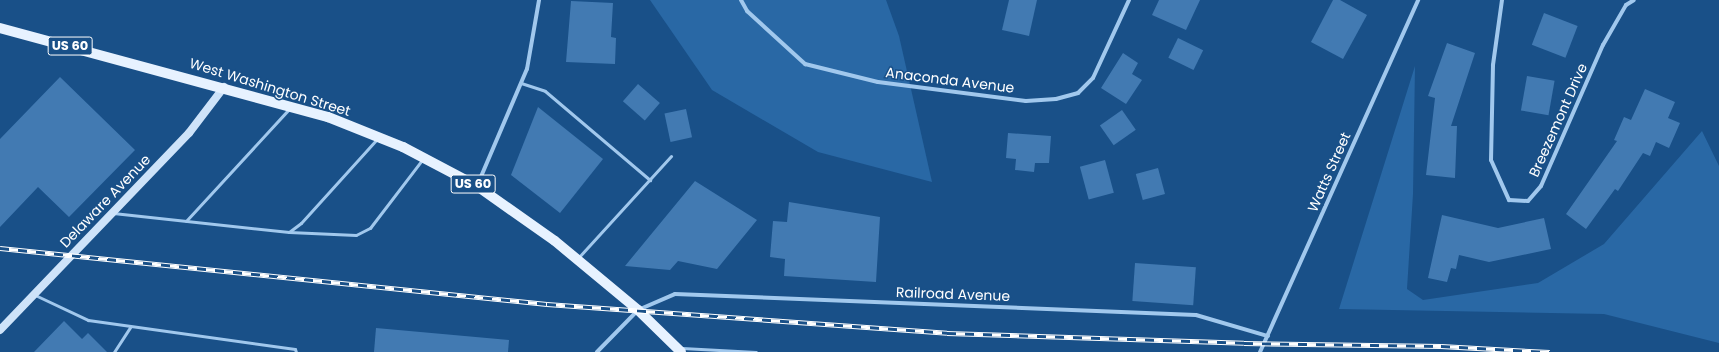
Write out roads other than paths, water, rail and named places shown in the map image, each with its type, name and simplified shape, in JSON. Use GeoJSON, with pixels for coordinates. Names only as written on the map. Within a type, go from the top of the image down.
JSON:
{"type":"FeatureCollection","features":[{"type":"Feature","properties":{"kind":"main road","name":"West Washington Street"},"geometry":{"type":"LineString","coordinates":[[0,28],[291,106],[379,137],[424,158],[477,186],[577,259],[638,310],[678,350]]}},
{"type":"Feature","properties":{"kind":"main road","name":"Delaware Avenue"},"geometry":{"type":"LineString","coordinates":[[0,330],[189,133],[224,87]]}},
{"type":"Feature","properties":{"kind":"street"},"geometry":{"type":"LineString","coordinates":[[477,186],[521,83],[531,49],[539,0]]}},
{"type":"Feature","properties":{"kind":"street","name":"Anaconda Avenue"},"geometry":{"type":"LineString","coordinates":[[741,0],[747,11],[805,64],[878,82],[1026,101],[1056,99],[1078,92],[1097,71],[1129,0]]}},
{"type":"Feature","properties":{"kind":"street","name":"Watts Street"},"geometry":{"type":"LineString","coordinates":[[1260,352],[1418,0]]}},
{"type":"Feature","properties":{"kind":"street","name":"Breezemont Drive"},"geometry":{"type":"LineString","coordinates":[[1502,0],[1493,65],[1491,160],[1509,200],[1528,201],[1541,186],[1603,45],[1626,5],[1634,0]]}},
{"type":"Feature","properties":{"kind":"street","name":"Railroad Avenue"},"geometry":{"type":"LineString","coordinates":[[638,310],[675,294],[750,296],[1196,315],[1268,336]]}},
{"type":"Feature","properties":{"kind":"street"},"geometry":{"type":"LineString","coordinates":[[597,352],[638,310]]}},
{"type":"Feature","properties":{"kind":"lane"},"geometry":{"type":"LineString","coordinates":[[521,83],[545,91],[650,180]]}},
{"type":"Feature","properties":{"kind":"lane"},"geometry":{"type":"LineString","coordinates":[[186,221],[291,106]]}},
{"type":"Feature","properties":{"kind":"lane"},"geometry":{"type":"LineString","coordinates":[[289,232],[301,223],[379,137]]}},
{"type":"Feature","properties":{"kind":"lane"},"geometry":{"type":"LineString","coordinates":[[577,259],[671,156]]}},
{"type":"Feature","properties":{"kind":"lane"},"geometry":{"type":"LineString","coordinates":[[112,213],[289,232],[356,235],[370,228],[424,158]]}},
{"type":"Feature","properties":{"kind":"lane"},"geometry":{"type":"LineString","coordinates":[[33,294],[88,320],[295,349],[296,352]]}},
{"type":"Feature","properties":{"kind":"lane"},"geometry":{"type":"LineString","coordinates":[[114,352],[130,327]]}},
{"type":"Feature","properties":{"kind":"lane"},"geometry":{"type":"LineString","coordinates":[[678,350],[756,352]]}},
{"type":"Feature","properties":{"kind":"railway"},"geometry":{"type":"LineString","coordinates":[[0,248],[547,304],[947,333],[1244,343],[1441,346],[1550,352]]}}]}
